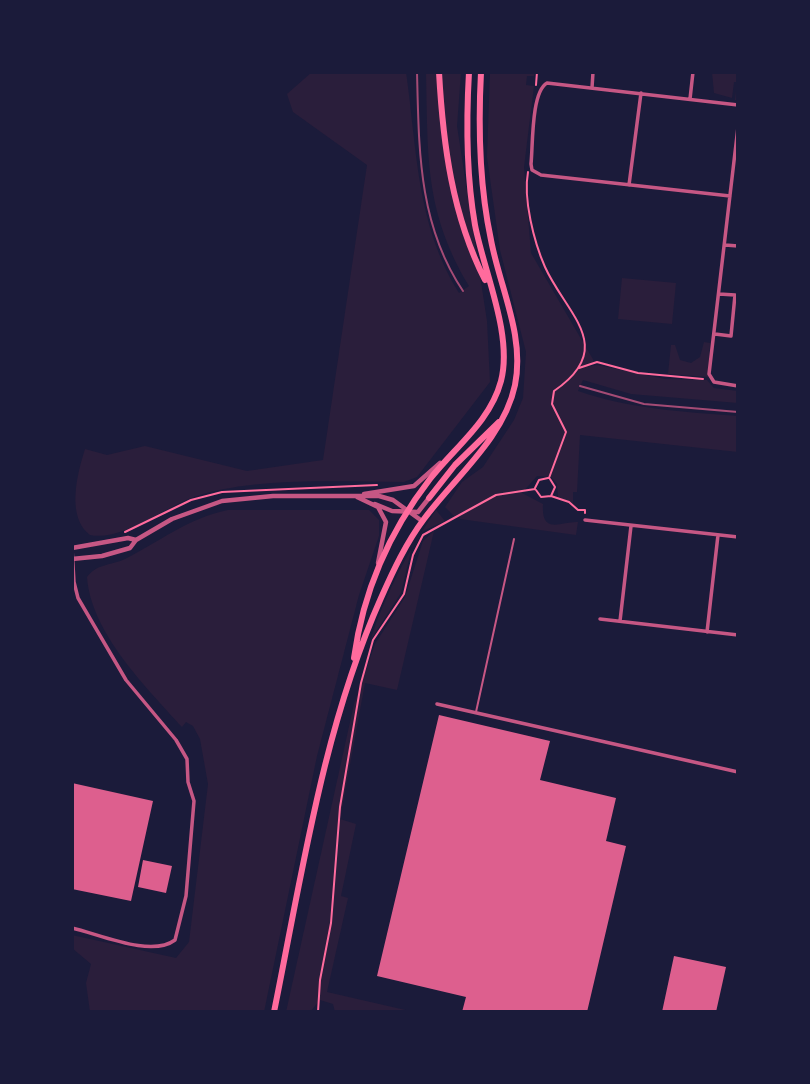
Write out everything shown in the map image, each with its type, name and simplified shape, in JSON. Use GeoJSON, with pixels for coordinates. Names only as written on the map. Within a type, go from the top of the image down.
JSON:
{"type":"FeatureCollection","features":[{"type":"Feature","properties":{"kind":"highway"},"geometry":{"type":"LineString","coordinates":[[439,72],[442,118],[458,213],[472,254],[490,289]]}},
{"type":"Feature","properties":{"kind":"highway"},"geometry":{"type":"LineString","coordinates":[[352,670],[359,622],[376,568],[407,511],[454,450],[489,412],[502,377],[502,333],[470,192],[466,121],[469,72]]}},
{"type":"Feature","properties":{"kind":"highway"},"geometry":{"type":"LineString","coordinates":[[274,1012],[328,758],[352,670],[381,598],[422,521],[494,434],[514,389],[517,355],[514,328],[484,205],[478,127],[481,72]]}},
{"type":"Feature","properties":{"kind":"highway"},"geometry":{"type":"LineString","coordinates":[[429,498],[455,465],[503,418]]}},
{"type":"Feature","properties":{"kind":"street"},"geometry":{"type":"LineString","coordinates":[[592,88],[593,72]]}},
{"type":"Feature","properties":{"kind":"street"},"geometry":{"type":"LineString","coordinates":[[690,99],[693,72]]}},
{"type":"Feature","properties":{"kind":"street"},"geometry":{"type":"LineString","coordinates":[[730,196],[541,175],[532,170],[537,99],[541,86],[547,83],[738,105]]}},
{"type":"Feature","properties":{"kind":"street"},"geometry":{"type":"LineString","coordinates":[[629,185],[641,93]]}},
{"type":"Feature","properties":{"kind":"street"},"geometry":{"type":"LineString","coordinates":[[738,127],[736,173],[730,196],[710,378],[720,384],[738,386]]}},
{"type":"Feature","properties":{"kind":"street"},"geometry":{"type":"LineString","coordinates":[[725,245],[738,246]]}},
{"type":"Feature","properties":{"kind":"street"},"geometry":{"type":"LineString","coordinates":[[715,334],[731,336],[736,295],[719,294]]}},
{"type":"Feature","properties":{"kind":"street"},"geometry":{"type":"LineString","coordinates":[[353,496],[414,486],[454,450]]}},
{"type":"Feature","properties":{"kind":"street"},"geometry":{"type":"LineString","coordinates":[[72,561],[130,548],[136,540],[185,513],[222,501],[273,496],[386,497],[422,521]]}},
{"type":"Feature","properties":{"kind":"street"},"geometry":{"type":"LineString","coordinates":[[353,496],[392,511],[418,512],[429,498]]}},
{"type":"Feature","properties":{"kind":"street"},"geometry":{"type":"LineString","coordinates":[[373,504],[381,510],[386,522],[376,568]]}},
{"type":"Feature","properties":{"kind":"street"},"geometry":{"type":"LineString","coordinates":[[585,520],[738,537]]}},
{"type":"Feature","properties":{"kind":"street"},"geometry":{"type":"LineString","coordinates":[[620,621],[631,526]]}},
{"type":"Feature","properties":{"kind":"street"},"geometry":{"type":"LineString","coordinates":[[707,632],[718,535]]}},
{"type":"Feature","properties":{"kind":"street"},"geometry":{"type":"LineString","coordinates":[[72,928],[135,944],[159,947],[175,940],[186,896],[194,801],[188,782],[189,767],[183,751],[114,662],[78,598],[72,561],[72,548],[128,538],[136,540]]}},
{"type":"Feature","properties":{"kind":"street"},"geometry":{"type":"LineString","coordinates":[[600,619],[738,635]]}},
{"type":"Feature","properties":{"kind":"street"},"geometry":{"type":"LineString","coordinates":[[437,704],[738,772]]}},
{"type":"Feature","properties":{"kind":"lane"},"geometry":{"type":"LineString","coordinates":[[72,535],[72,548]]}},
{"type":"Feature","properties":{"kind":"lane"},"geometry":{"type":"LineString","coordinates":[[476,713],[514,538]]}},
{"type":"Feature","properties":{"kind":"path"},"geometry":{"type":"LineString","coordinates":[[534,92],[537,72]]}},
{"type":"Feature","properties":{"kind":"path"},"geometry":{"type":"LineString","coordinates":[[532,170],[527,173],[527,185],[533,224],[544,266],[575,313],[586,345],[578,368],[567,382],[554,391],[552,404],[566,432],[549,478]]}},
{"type":"Feature","properties":{"kind":"path"},"geometry":{"type":"LineString","coordinates":[[578,368],[597,362],[638,373],[710,378]]}},
{"type":"Feature","properties":{"kind":"path"},"geometry":{"type":"LineString","coordinates":[[536,489],[539,480],[549,478]]}},
{"type":"Feature","properties":{"kind":"path"},"geometry":{"type":"LineString","coordinates":[[549,478],[555,487],[551,496]]}},
{"type":"Feature","properties":{"kind":"path"},"geometry":{"type":"LineString","coordinates":[[536,489],[541,497],[551,496],[585,511]]}},
{"type":"Feature","properties":{"kind":"path"},"geometry":{"type":"LineString","coordinates":[[318,1012],[320,980],[331,923],[340,807],[361,682],[373,640],[404,594],[413,555],[423,535],[496,495],[536,489]]}},
{"type":"Feature","properties":{"kind":"shaded area"},"geometry":{"type":"Polygon","coordinates":[[[312,72],[406,72],[420,186],[426,213],[445,267],[459,293],[469,286],[444,233],[431,182],[426,72],[461,72],[457,126],[487,321],[490,382],[417,477],[404,482],[274,483],[224,489],[187,500],[117,533],[90,535],[78,517],[76,506],[77,482],[85,449],[107,455],[145,446],[247,471],[323,460],[367,165],[293,112],[287,94],[312,72]]]}},
{"type":"Feature","properties":{"kind":"shaded area"},"geometry":{"type":"Polygon","coordinates":[[[490,72],[535,72],[534,76],[527,76],[526,85],[534,86],[524,167],[531,253],[594,361],[588,367],[597,365],[665,379],[707,380],[714,388],[738,391],[738,403],[631,394],[583,380],[578,391],[617,402],[657,409],[738,416],[738,452],[580,435],[577,492],[573,492],[573,503],[558,497],[557,484],[551,477],[537,476],[522,493],[543,504],[543,514],[549,523],[554,525],[578,522],[576,535],[460,519],[459,514],[454,516],[445,507],[462,482],[483,467],[514,420],[523,398],[526,352],[500,250],[487,157],[490,72]]]}},
{"type":"Feature","properties":{"kind":"shaded area"},"geometry":{"type":"Polygon","coordinates":[[[712,72],[738,72],[738,101],[735,100],[737,82],[734,82],[732,98],[714,93],[712,72]]]}},
{"type":"Feature","properties":{"kind":"shaded area"},"geometry":{"type":"Polygon","coordinates":[[[622,278],[676,283],[672,324],[618,319],[622,278]]]}},
{"type":"Feature","properties":{"kind":"shaded area"},"geometry":{"type":"Polygon","coordinates":[[[704,342],[710,343],[708,377],[668,374],[671,345],[675,345],[680,360],[691,363],[700,357],[704,342]]]}},
{"type":"Feature","properties":{"kind":"shaded area"},"geometry":{"type":"Polygon","coordinates":[[[228,510],[369,510],[379,520],[379,536],[359,595],[317,756],[264,1012],[90,1012],[86,983],[91,964],[72,948],[72,935],[176,958],[189,942],[208,784],[200,739],[193,726],[186,722],[182,727],[122,658],[98,618],[87,577],[95,569],[125,559],[187,525],[228,510]]]}},
{"type":"Feature","properties":{"kind":"shaded area"},"geometry":{"type":"Polygon","coordinates":[[[436,510],[445,521],[423,531],[416,541],[436,510]]]}},
{"type":"Feature","properties":{"kind":"shaded area"},"geometry":{"type":"Polygon","coordinates":[[[434,531],[397,690],[365,683],[340,819],[356,824],[341,896],[348,898],[327,992],[414,1012],[335,1012],[333,1004],[320,1000],[310,1012],[286,1012],[354,704],[375,644],[405,597],[423,541],[434,531]]]}},
{"type":"Feature","properties":{"kind":"shaded area"},"geometry":{"type":"Polygon","coordinates":[[[412,549],[401,593],[370,641],[390,590],[412,549]]]}},
{"type":"Feature","properties":{"kind":"building"},"geometry":{"type":"Polygon","coordinates":[[[439,715],[550,741],[540,780],[616,798],[606,841],[626,846],[587,1012],[462,1012],[466,997],[377,976],[439,715]]]}},
{"type":"Feature","properties":{"kind":"building"},"geometry":{"type":"Polygon","coordinates":[[[72,783],[153,801],[131,901],[72,889],[72,783]]]}},
{"type":"Feature","properties":{"kind":"building"},"geometry":{"type":"Polygon","coordinates":[[[143,860],[172,866],[166,893],[138,887],[143,860]]]}},
{"type":"Feature","properties":{"kind":"building"},"geometry":{"type":"Polygon","coordinates":[[[674,956],[726,967],[716,1012],[662,1012],[674,956]]]}},
{"type":"Feature","properties":{"kind":"tram line"},"geometry":{"type":"LineString","coordinates":[[417,72],[421,157],[429,213],[448,266],[463,291]]}},
{"type":"Feature","properties":{"kind":"tram line"},"geometry":{"type":"LineString","coordinates":[[580,386],[644,404],[738,412]]}}]}
